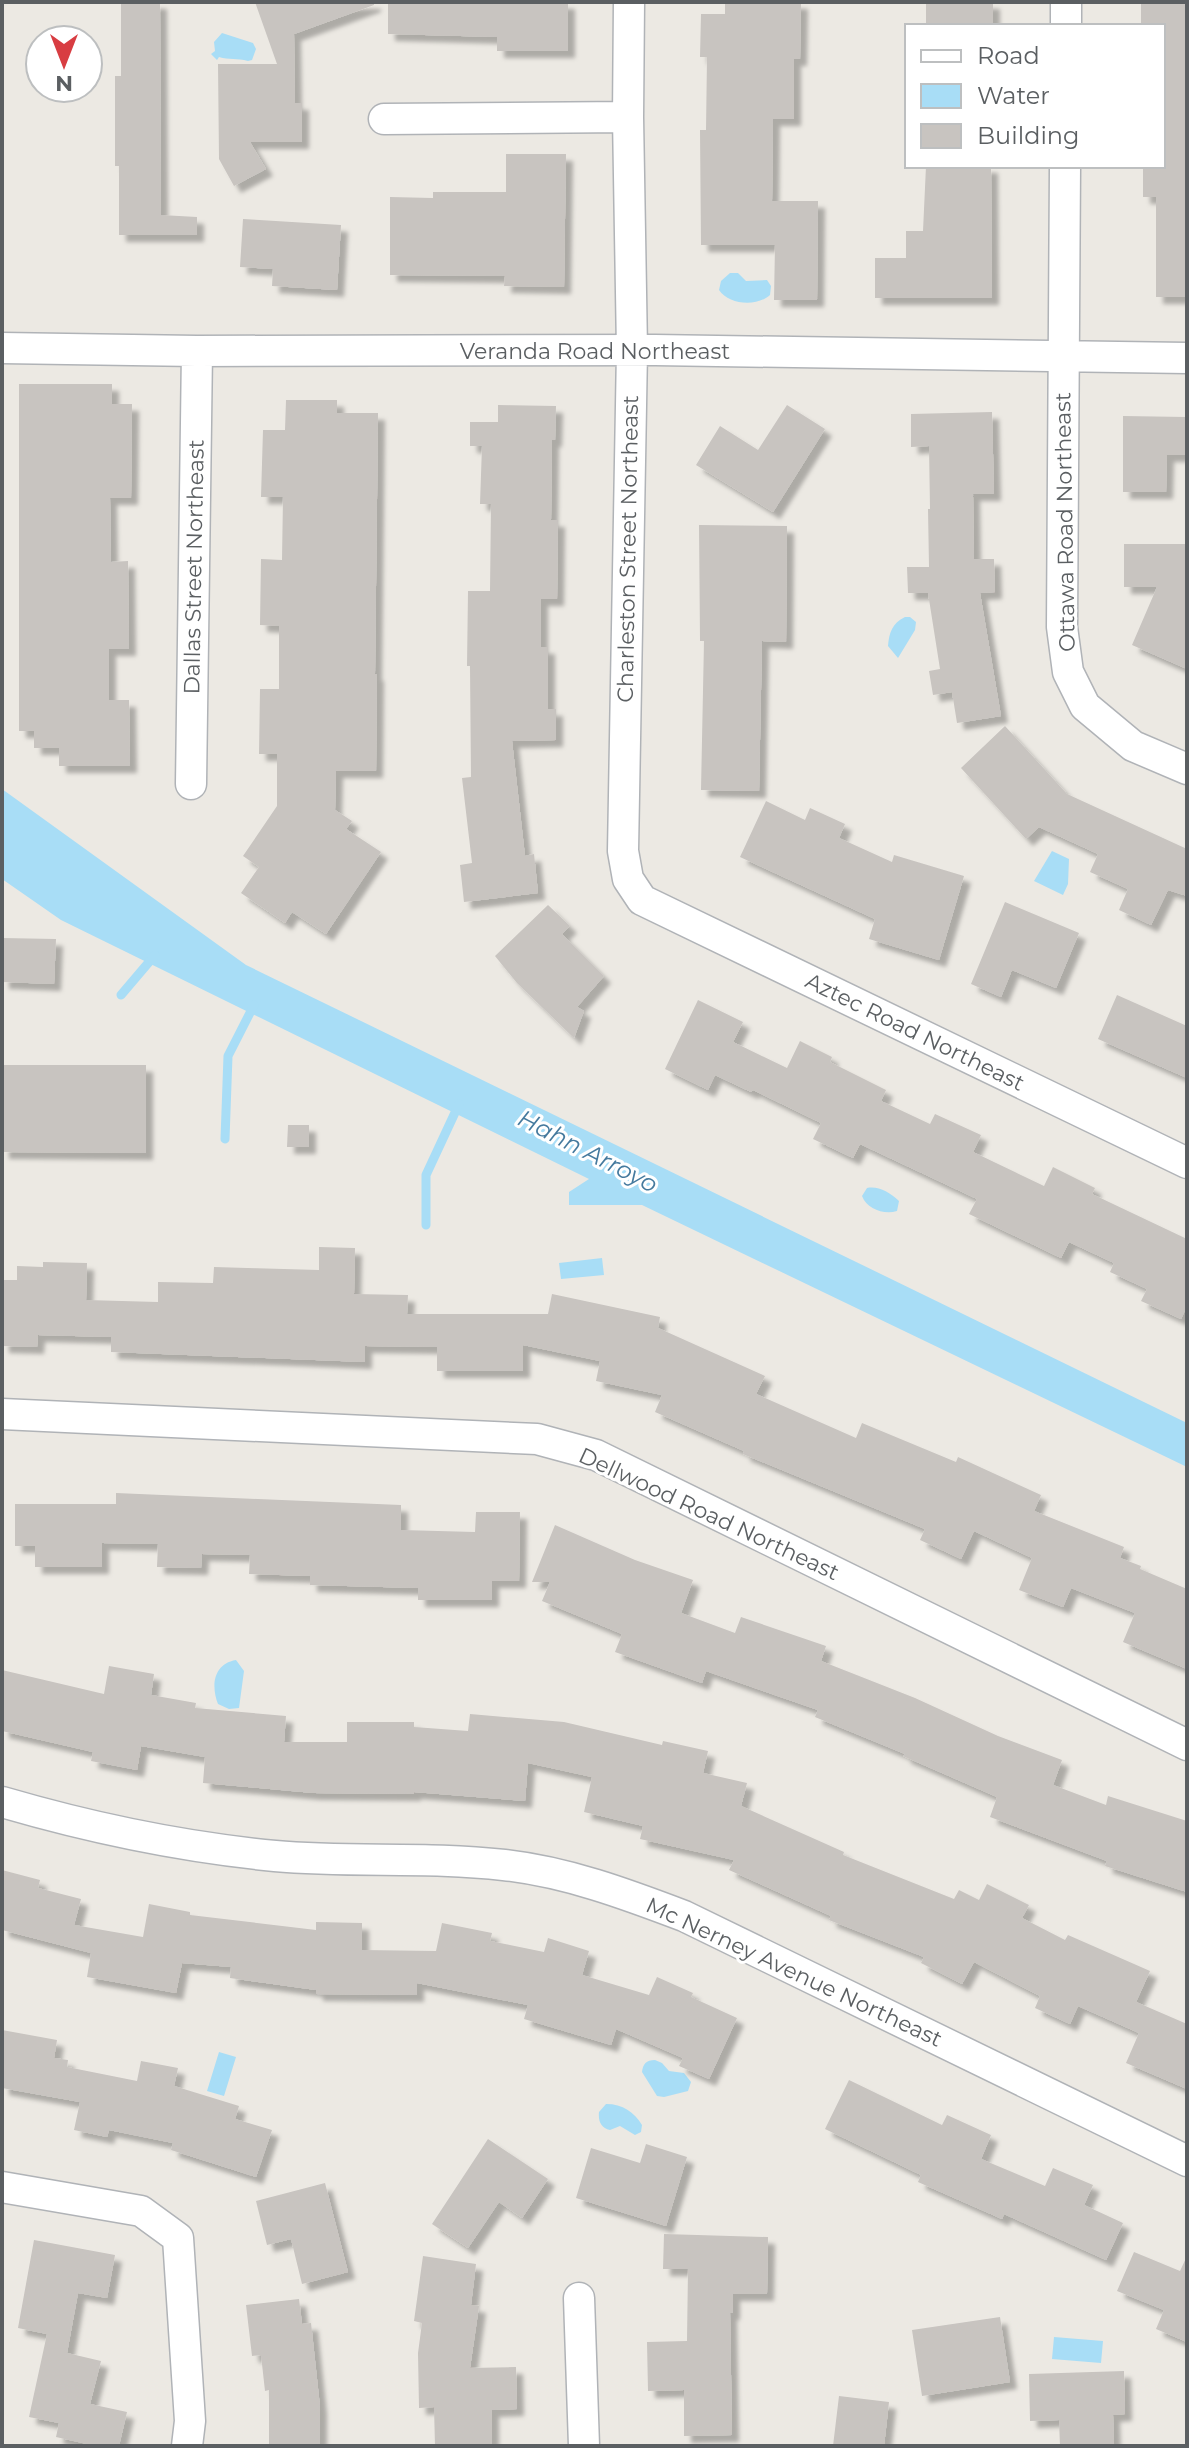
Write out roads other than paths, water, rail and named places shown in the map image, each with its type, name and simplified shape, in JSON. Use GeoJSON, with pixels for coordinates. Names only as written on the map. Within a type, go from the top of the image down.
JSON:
{"type":"FeatureCollection","features":[{"type":"Feature","properties":{"kind":"street","name":"Charleston Street Northeast"},"geometry":{"type":"LineString","coordinates":[[629,2],[632,350],[623,851],[628,879],[642,900]]}},
{"type":"Feature","properties":{"kind":"street"},"geometry":{"type":"LineString","coordinates":[[1066,2],[1066,24]]}},
{"type":"Feature","properties":{"kind":"street"},"geometry":{"type":"LineString","coordinates":[[384,119],[628,117]]}},
{"type":"Feature","properties":{"kind":"street","name":"Ottawa Road Northeast"},"geometry":{"type":"LineString","coordinates":[[1065,168],[1062,627],[1068,672],[1085,706],[1133,746],[1187,769]]}},
{"type":"Feature","properties":{"kind":"street","name":"Veranda Road Northeast"},"geometry":{"type":"LineString","coordinates":[[2,348],[632,350],[1187,358]]}},
{"type":"Feature","properties":{"kind":"street","name":"Dallas Street Northeast"},"geometry":{"type":"LineString","coordinates":[[191,784],[197,351]]}},
{"type":"Feature","properties":{"kind":"street","name":"Aztec Road Northeast"},"geometry":{"type":"LineString","coordinates":[[642,900],[1187,1163]]}},
{"type":"Feature","properties":{"kind":"street","name":"Dellwood Road Northeast"},"geometry":{"type":"LineString","coordinates":[[2,1414],[537,1439],[596,1455],[1187,1745]]}},
{"type":"Feature","properties":{"kind":"street","name":"Mc Nerney Avenue Northeast"},"geometry":{"type":"LineString","coordinates":[[2,1802],[92,1826],[166,1841],[274,1856],[506,1865],[566,1876],[626,1894],[684,1916],[1187,2161]]}},
{"type":"Feature","properties":{"kind":"street"},"geometry":{"type":"LineString","coordinates":[[2,2187],[141,2211],[178,2238],[190,2421],[187,2446]]}},
{"type":"Feature","properties":{"kind":"street"},"geometry":{"type":"LineString","coordinates":[[579,2298],[584,2446]]}},
{"type":"Feature","properties":{"kind":"water"},"geometry":{"type":"Polygon","coordinates":[[[222,33],[253,43],[256,49],[252,60],[219,57],[217,60],[211,54],[215,51],[214,42],[222,33]]]}},
{"type":"Feature","properties":{"kind":"water"},"geometry":{"type":"Polygon","coordinates":[[[730,273],[738,273],[746,281],[767,280],[771,286],[770,295],[751,303],[729,299],[719,290],[721,281],[730,273]]]}},
{"type":"Feature","properties":{"kind":"water"},"geometry":{"type":"Polygon","coordinates":[[[905,617],[916,622],[915,630],[898,658],[888,646],[888,641],[894,625],[905,617]]]}},
{"type":"Feature","properties":{"kind":"water","name":"Hahn Arroyo"},"geometry":{"type":"Polygon","coordinates":[[[2,789],[246,965],[1187,1423],[1187,1467],[642,1205],[569,1205],[569,1192],[589,1179],[61,920],[2,879],[2,789]]]}},
{"type":"Feature","properties":{"kind":"water"},"geometry":{"type":"Polygon","coordinates":[[[1052,851],[1069,859],[1068,884],[1063,895],[1034,881],[1052,851]]]}},
{"type":"Feature","properties":{"kind":"water"},"geometry":{"type":"Polygon","coordinates":[[[867,1188],[888,1192],[899,1201],[897,1211],[872,1208],[862,1196],[867,1188]]]}},
{"type":"Feature","properties":{"kind":"water"},"geometry":{"type":"Polygon","coordinates":[[[602,1258],[604,1275],[561,1279],[559,1263],[602,1258]]]}},
{"type":"Feature","properties":{"kind":"water"},"geometry":{"type":"Polygon","coordinates":[[[236,1660],[244,1671],[239,1708],[229,1709],[218,1704],[215,1683],[222,1666],[236,1660]]]}},
{"type":"Feature","properties":{"kind":"water"},"geometry":{"type":"Polygon","coordinates":[[[219,2052],[236,2057],[224,2096],[207,2091],[219,2052]]]}},
{"type":"Feature","properties":{"kind":"water"},"geometry":{"type":"Polygon","coordinates":[[[655,2060],[669,2071],[684,2073],[691,2082],[688,2091],[657,2096],[642,2072],[646,2063],[655,2060]]]}},
{"type":"Feature","properties":{"kind":"water"},"geometry":{"type":"Polygon","coordinates":[[[606,2104],[618,2105],[632,2113],[642,2125],[641,2132],[635,2135],[620,2126],[610,2130],[604,2128],[599,2112],[606,2104]]]}},
{"type":"Feature","properties":{"kind":"water"},"geometry":{"type":"Polygon","coordinates":[[[1054,2337],[1103,2341],[1101,2363],[1052,2359],[1054,2337]]]}},
{"type":"Feature","properties":{"kind":"waterway"},"geometry":{"type":"LineString","coordinates":[[121,995],[155,955]]}},
{"type":"Feature","properties":{"kind":"waterway"},"geometry":{"type":"LineString","coordinates":[[225,1139],[228,1056],[254,1005]]}},
{"type":"Feature","properties":{"kind":"waterway"},"geometry":{"type":"LineString","coordinates":[[426,1225],[426,1175],[459,1104]]}}]}
